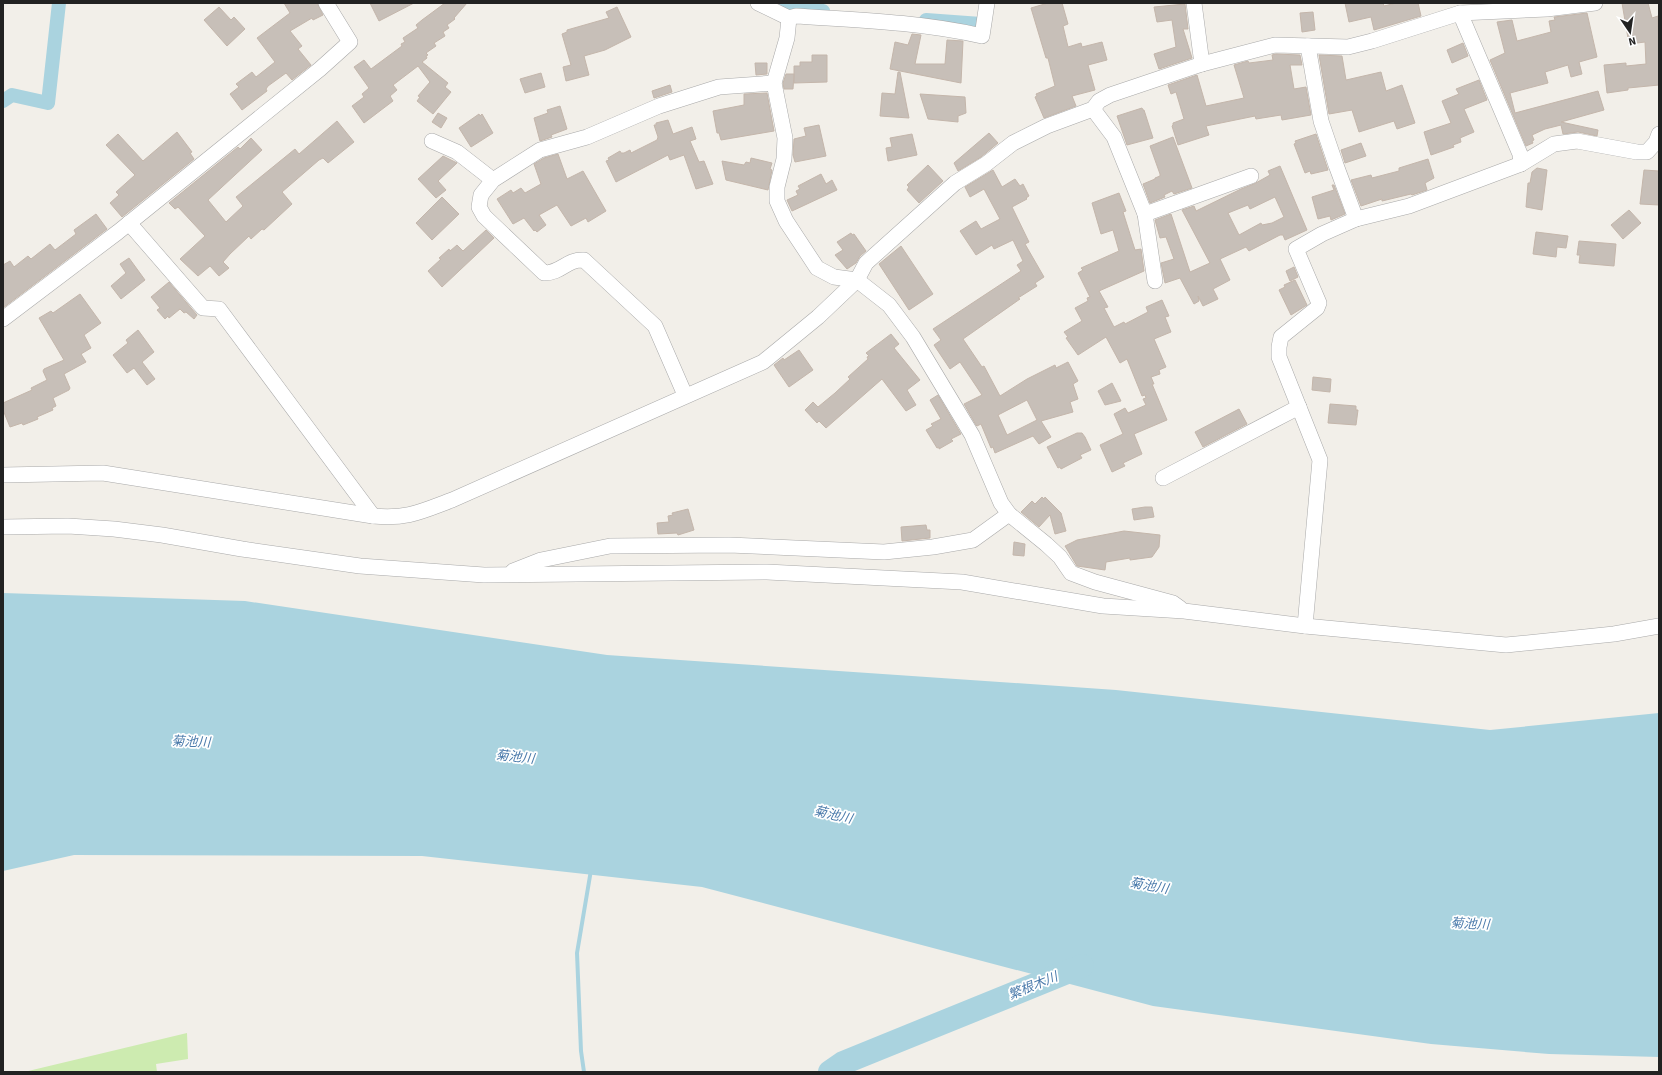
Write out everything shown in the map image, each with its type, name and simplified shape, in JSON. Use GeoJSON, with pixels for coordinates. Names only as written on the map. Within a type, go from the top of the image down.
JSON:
{"type":"FeatureCollection","features":[{"type":"Feature","properties":{"kind":"street"},"geometry":{"type":"LineString","coordinates":[[3,320],[129,223],[314,74],[350,42],[326,3]]}},
{"type":"Feature","properties":{"kind":"street"},"geometry":{"type":"LineString","coordinates":[[758,3],[789,18],[796,16],[881,22],[950,29],[982,36],[986,3]]}},
{"type":"Feature","properties":{"kind":"street"},"geometry":{"type":"LineString","coordinates":[[1194,3],[1202,64]]}},
{"type":"Feature","properties":{"kind":"street"},"geometry":{"type":"LineString","coordinates":[[3,475],[103,473],[373,516],[393,517],[412,515],[452,500],[685,395],[763,362],[818,317],[857,280],[866,263],[955,183],[986,164],[1013,143],[1047,126],[1094,109],[1099,101],[1110,95],[1202,64],[1275,44],[1348,47],[1383,38],[1460,13],[1595,3]]}},
{"type":"Feature","properties":{"kind":"street"},"geometry":{"type":"LineString","coordinates":[[1460,13],[1520,154],[1521,164]]}},
{"type":"Feature","properties":{"kind":"street"},"geometry":{"type":"LineString","coordinates":[[789,18],[787,38],[774,83],[785,138],[784,159],[777,187],[777,201],[786,221],[817,268],[834,276],[857,280],[888,305],[913,336],[972,435],[1001,503],[1009,514],[1060,557],[1071,573],[1095,582],[1173,602],[1184,611]]}},
{"type":"Feature","properties":{"kind":"street"},"geometry":{"type":"LineString","coordinates":[[1308,46],[1321,120],[1356,220]]}},
{"type":"Feature","properties":{"kind":"street"},"geometry":{"type":"LineString","coordinates":[[685,395],[655,326],[584,260],[575,260],[552,273],[544,273],[484,216],[479,207],[481,195],[493,180],[540,150],[587,137],[659,106],[719,87],[774,83]]}},
{"type":"Feature","properties":{"kind":"street"},"geometry":{"type":"LineString","coordinates":[[1094,109],[1114,137],[1144,214],[1155,281]]}},
{"type":"Feature","properties":{"kind":"street"},"geometry":{"type":"LineString","coordinates":[[1305,626],[1320,460],[1280,357],[1279,347],[1282,338],[1317,308],[1319,303],[1296,249],[1322,234],[1356,220],[1409,206],[1521,164],[1554,144],[1577,141],[1637,152],[1647,152],[1656,142],[1659,134]]}},
{"type":"Feature","properties":{"kind":"street"},"geometry":{"type":"LineString","coordinates":[[432,141],[457,152],[493,180]]}},
{"type":"Feature","properties":{"kind":"street"},"geometry":{"type":"LineString","coordinates":[[1144,214],[1251,176]]}},
{"type":"Feature","properties":{"kind":"street"},"geometry":{"type":"LineString","coordinates":[[129,223],[203,308],[219,309],[373,516]]}},
{"type":"Feature","properties":{"kind":"street"},"geometry":{"type":"LineString","coordinates":[[1163,478],[1299,407]]}},
{"type":"Feature","properties":{"kind":"street"},"geometry":{"type":"LineString","coordinates":[[506,574],[541,560],[610,546],[729,545],[884,552],[933,547],[973,540],[1009,514]]}},
{"type":"Feature","properties":{"kind":"street"},"geometry":{"type":"LineString","coordinates":[[3,528],[68,526],[114,529],[162,535],[242,549],[360,566],[484,575],[767,572],[962,582],[1103,606],[1184,611],[1305,626],[1506,644],[1614,634],[1659,626]]}},
{"type":"Feature","properties":{"kind":"green space"},"geometry":{"type":"Polygon","coordinates":[[[187,1033],[188,1059],[156,1064],[157,1072],[24,1072],[187,1033]]]}},
{"type":"Feature","properties":{"kind":"water","name":"菊池川"},"geometry":{"type":"Polygon","coordinates":[[[3,593],[245,601],[607,655],[1116,690],[1490,730],[1659,713],[1659,1057],[1549,1054],[1431,1044],[1153,1006],[702,887],[422,856],[74,855],[3,871],[3,593]]]}},
{"type":"Feature","properties":{"kind":"building"},"geometry":{"type":"Polygon","coordinates":[[[284,3],[317,3],[323,15],[313,20],[312,18],[290,31],[302,46],[298,49],[311,65],[292,80],[286,73],[268,86],[266,89],[267,91],[242,110],[230,94],[239,87],[236,84],[252,72],[256,77],[275,62],[257,38],[290,13],[284,3]]]}},
{"type":"Feature","properties":{"kind":"building"},"geometry":{"type":"Polygon","coordinates":[[[370,3],[414,3],[379,21],[370,3]]]}},
{"type":"Feature","properties":{"kind":"building"},"geometry":{"type":"Polygon","coordinates":[[[445,3],[467,3],[454,18],[455,19],[447,25],[449,28],[443,32],[445,36],[434,43],[436,46],[426,53],[428,55],[426,56],[427,58],[422,62],[448,83],[445,87],[451,92],[433,114],[417,101],[420,97],[418,96],[430,82],[418,66],[393,85],[397,90],[390,96],[393,101],[364,123],[352,106],[364,97],[362,94],[369,88],[354,67],[364,60],[371,69],[402,46],[401,44],[405,42],[403,38],[418,28],[416,25],[445,3]]]}},
{"type":"Feature","properties":{"kind":"building"},"geometry":{"type":"Polygon","coordinates":[[[1048,3],[1062,3],[1068,24],[1063,26],[1068,47],[1081,43],[1082,47],[1102,42],[1107,60],[1088,65],[1095,90],[1072,96],[1076,106],[1044,118],[1035,97],[1037,96],[1036,94],[1055,86],[1048,58],[1046,58],[1031,8],[1048,3]]]}},
{"type":"Feature","properties":{"kind":"building"},"geometry":{"type":"Polygon","coordinates":[[[1345,3],[1383,3],[1384,6],[1396,3],[1418,3],[1421,16],[1374,30],[1371,17],[1349,22],[1345,3]]]}},
{"type":"Feature","properties":{"kind":"building"},"geometry":{"type":"Polygon","coordinates":[[[1622,3],[1648,3],[1652,18],[1658,16],[1659,85],[1628,88],[1628,90],[1607,93],[1604,65],[1626,63],[1626,66],[1646,64],[1645,42],[1629,44],[1622,3]]]}},
{"type":"Feature","properties":{"kind":"building"},"geometry":{"type":"Polygon","coordinates":[[[1185,4],[1188,29],[1183,29],[1192,58],[1159,69],[1154,54],[1176,47],[1172,20],[1157,22],[1154,7],[1185,4]]]}},
{"type":"Feature","properties":{"kind":"building"},"geometry":{"type":"Polygon","coordinates":[[[219,7],[231,20],[234,17],[245,29],[227,46],[204,20],[219,7]]]}},
{"type":"Feature","properties":{"kind":"building"},"geometry":{"type":"Polygon","coordinates":[[[617,7],[631,37],[605,50],[584,56],[589,75],[566,81],[563,67],[571,65],[562,34],[567,32],[567,30],[609,18],[606,12],[617,7]]]}},
{"type":"Feature","properties":{"kind":"building"},"geometry":{"type":"Polygon","coordinates":[[[1313,12],[1315,30],[1302,32],[1300,13],[1313,12]]]}},
{"type":"Feature","properties":{"kind":"building"},"geometry":{"type":"Polygon","coordinates":[[[1587,13],[1597,57],[1579,62],[1582,74],[1571,77],[1568,65],[1545,72],[1548,83],[1510,93],[1515,113],[1598,91],[1604,110],[1561,122],[1598,130],[1597,136],[1578,132],[1563,134],[1561,125],[1545,129],[1532,135],[1534,140],[1532,141],[1533,143],[1526,146],[1490,60],[1505,53],[1497,22],[1512,20],[1517,41],[1551,32],[1549,21],[1555,20],[1554,17],[1587,13]]]}},
{"type":"Feature","properties":{"kind":"building"},"geometry":{"type":"Polygon","coordinates":[[[912,34],[921,35],[915,64],[945,64],[947,40],[963,41],[961,83],[890,69],[895,42],[908,45],[912,34]]]}},
{"type":"Feature","properties":{"kind":"building"},"geometry":{"type":"Polygon","coordinates":[[[1463,43],[1468,56],[1452,63],[1447,50],[1463,43]]]}},
{"type":"Feature","properties":{"kind":"building"},"geometry":{"type":"Polygon","coordinates":[[[812,55],[827,55],[827,82],[794,83],[794,66],[800,66],[800,62],[812,62],[812,55]]]}},
{"type":"Feature","properties":{"kind":"building"},"geometry":{"type":"Polygon","coordinates":[[[1272,55],[1300,55],[1302,65],[1290,65],[1294,89],[1306,87],[1311,115],[1282,120],[1281,115],[1256,119],[1255,116],[1206,126],[1209,135],[1178,145],[1172,126],[1173,123],[1184,119],[1176,92],[1171,94],[1168,85],[1197,75],[1206,106],[1244,98],[1234,65],[1248,61],[1249,63],[1273,60],[1272,55]]]}},
{"type":"Feature","properties":{"kind":"building"},"geometry":{"type":"Polygon","coordinates":[[[1319,55],[1342,56],[1346,80],[1381,72],[1386,91],[1402,85],[1415,123],[1397,129],[1394,121],[1359,132],[1352,110],[1329,114],[1319,55]]]}},
{"type":"Feature","properties":{"kind":"building"},"geometry":{"type":"Polygon","coordinates":[[[755,63],[767,63],[767,74],[756,75],[755,63]]]}},
{"type":"Feature","properties":{"kind":"building"},"geometry":{"type":"Polygon","coordinates":[[[898,72],[900,72],[909,118],[880,116],[882,93],[895,94],[898,72]]]}},
{"type":"Feature","properties":{"kind":"building"},"geometry":{"type":"Polygon","coordinates":[[[541,73],[545,87],[525,93],[520,79],[541,73]]]}},
{"type":"Feature","properties":{"kind":"building"},"geometry":{"type":"Polygon","coordinates":[[[786,74],[794,74],[793,89],[784,89],[783,83],[786,74]]]}},
{"type":"Feature","properties":{"kind":"building"},"geometry":{"type":"Polygon","coordinates":[[[1479,80],[1487,100],[1464,109],[1474,132],[1460,138],[1461,142],[1453,145],[1454,147],[1431,155],[1424,132],[1451,123],[1442,101],[1459,94],[1456,89],[1479,80]]]}},
{"type":"Feature","properties":{"kind":"building"},"geometry":{"type":"Polygon","coordinates":[[[670,85],[672,92],[654,98],[652,91],[670,85]]]}},
{"type":"Feature","properties":{"kind":"building"},"geometry":{"type":"Polygon","coordinates":[[[767,93],[774,131],[721,140],[719,133],[717,133],[713,111],[744,105],[744,94],[767,93]]]}},
{"type":"Feature","properties":{"kind":"building"},"geometry":{"type":"Polygon","coordinates":[[[920,94],[965,97],[966,113],[958,116],[958,122],[928,119],[920,94]]]}},
{"type":"Feature","properties":{"kind":"building"},"geometry":{"type":"Polygon","coordinates":[[[560,106],[567,129],[551,135],[552,137],[540,141],[534,118],[548,113],[547,110],[560,106]]]}},
{"type":"Feature","properties":{"kind":"building"},"geometry":{"type":"Polygon","coordinates":[[[1142,108],[1153,138],[1127,145],[1117,116],[1142,108]]]}},
{"type":"Feature","properties":{"kind":"building"},"geometry":{"type":"Polygon","coordinates":[[[438,113],[447,118],[441,128],[432,122],[438,113]]]}},
{"type":"Feature","properties":{"kind":"building"},"geometry":{"type":"Polygon","coordinates":[[[479,114],[480,116],[482,114],[493,133],[471,147],[459,128],[479,114]]]}},
{"type":"Feature","properties":{"kind":"building"},"geometry":{"type":"Polygon","coordinates":[[[668,120],[673,134],[692,127],[696,139],[690,141],[699,162],[704,161],[713,184],[696,189],[684,155],[670,160],[668,155],[616,182],[606,161],[609,160],[608,158],[620,151],[621,153],[624,153],[630,150],[631,153],[657,140],[658,137],[654,125],[656,125],[656,123],[668,120]]]}},
{"type":"Feature","properties":{"kind":"building"},"geometry":{"type":"Polygon","coordinates":[[[337,121],[354,142],[328,163],[323,158],[319,160],[282,192],[292,204],[264,230],[262,229],[251,239],[249,236],[230,254],[223,262],[229,268],[219,276],[210,266],[198,276],[180,259],[205,236],[178,207],[175,209],[169,203],[238,147],[240,149],[251,138],[262,150],[208,200],[226,222],[243,206],[236,197],[295,149],[299,154],[337,121]]]}},
{"type":"Feature","properties":{"kind":"building"},"geometry":{"type":"Polygon","coordinates":[[[819,125],[826,156],[795,162],[793,155],[794,139],[806,136],[804,128],[819,125]]]}},
{"type":"Feature","properties":{"kind":"building"},"geometry":{"type":"Polygon","coordinates":[[[177,132],[192,152],[190,153],[194,159],[122,217],[110,203],[119,195],[116,192],[135,175],[106,145],[118,134],[143,161],[177,132]]]}},
{"type":"Feature","properties":{"kind":"building"},"geometry":{"type":"Polygon","coordinates":[[[989,133],[998,143],[981,157],[958,171],[954,163],[989,133]]]}},
{"type":"Feature","properties":{"kind":"building"},"geometry":{"type":"Polygon","coordinates":[[[912,134],[917,155],[888,161],[886,148],[892,147],[890,138],[912,134]]]}},
{"type":"Feature","properties":{"kind":"building"},"geometry":{"type":"Polygon","coordinates":[[[1316,134],[1328,170],[1311,174],[1310,171],[1305,173],[1294,144],[1296,143],[1295,141],[1316,134]]]}},
{"type":"Feature","properties":{"kind":"building"},"geometry":{"type":"Polygon","coordinates":[[[1173,137],[1192,188],[1174,194],[1172,191],[1164,195],[1165,197],[1150,203],[1143,184],[1155,179],[1160,176],[1160,174],[1150,146],[1173,137]]]}},
{"type":"Feature","properties":{"kind":"building"},"geometry":{"type":"Polygon","coordinates":[[[1361,143],[1366,156],[1345,163],[1341,150],[1361,143]]]}},
{"type":"Feature","properties":{"kind":"building"},"geometry":{"type":"Polygon","coordinates":[[[558,154],[567,179],[583,171],[606,211],[588,222],[586,218],[571,226],[557,205],[539,215],[546,225],[537,232],[535,230],[534,231],[524,218],[513,224],[497,199],[511,190],[513,193],[521,188],[525,193],[541,184],[534,164],[544,158],[558,154]]]}},
{"type":"Feature","properties":{"kind":"building"},"geometry":{"type":"Polygon","coordinates":[[[443,156],[457,163],[438,181],[446,190],[436,198],[418,179],[443,156]]]}},
{"type":"Feature","properties":{"kind":"building"},"geometry":{"type":"Polygon","coordinates":[[[751,158],[772,163],[768,190],[726,180],[722,161],[744,165],[746,162],[750,163],[751,158]]]}},
{"type":"Feature","properties":{"kind":"building"},"geometry":{"type":"Polygon","coordinates":[[[1428,159],[1434,178],[1425,183],[1427,190],[1412,195],[1382,201],[1382,199],[1361,206],[1351,180],[1371,175],[1372,178],[1399,171],[1399,168],[1428,159]]]}},
{"type":"Feature","properties":{"kind":"building"},"geometry":{"type":"Polygon","coordinates":[[[928,165],[943,181],[919,203],[907,190],[909,187],[907,185],[928,165]]]}},
{"type":"Feature","properties":{"kind":"building"},"geometry":{"type":"Polygon","coordinates":[[[1280,166],[1307,230],[1285,240],[1283,235],[1280,235],[1249,251],[1246,247],[1220,259],[1230,280],[1213,289],[1218,299],[1203,306],[1198,296],[1199,301],[1194,304],[1180,278],[1165,283],[1161,263],[1174,259],[1166,237],[1160,238],[1155,220],[1171,214],[1190,272],[1210,263],[1182,210],[1194,206],[1196,211],[1254,184],[1270,175],[1268,171],[1280,166]],[[1275,197],[1250,209],[1248,205],[1228,213],[1239,235],[1261,223],[1262,225],[1272,223],[1284,217],[1275,197]]]}},
{"type":"Feature","properties":{"kind":"building"},"geometry":{"type":"Polygon","coordinates":[[[1537,168],[1547,170],[1542,210],[1526,207],[1528,183],[1530,183],[1532,172],[1537,168]]]}},
{"type":"Feature","properties":{"kind":"building"},"geometry":{"type":"Polygon","coordinates":[[[993,170],[1002,187],[1015,179],[1020,186],[1023,184],[1029,196],[1026,198],[1027,199],[1012,207],[1029,242],[1025,244],[1044,277],[1035,283],[1037,286],[1018,298],[1020,299],[963,339],[982,367],[984,366],[1000,396],[1027,379],[1055,365],[1056,368],[1068,362],[1078,381],[1073,384],[1078,399],[1070,402],[1073,412],[1041,421],[1051,437],[1039,444],[1033,436],[995,453],[993,447],[991,448],[981,424],[976,425],[964,404],[982,395],[960,362],[950,369],[934,345],[941,340],[933,329],[1021,271],[1017,265],[1023,261],[1013,240],[994,249],[992,245],[976,255],[960,231],[976,221],[981,229],[1000,219],[984,189],[970,197],[965,187],[993,170]],[[1027,400],[998,415],[1007,435],[1037,420],[1027,400]]]}},
{"type":"Feature","properties":{"kind":"building"},"geometry":{"type":"Polygon","coordinates":[[[1644,170],[1659,171],[1659,205],[1640,204],[1644,170]]]}},
{"type":"Feature","properties":{"kind":"building"},"geometry":{"type":"Polygon","coordinates":[[[821,174],[826,184],[832,180],[837,190],[792,211],[787,200],[798,195],[796,191],[800,189],[798,186],[821,174]]]}},
{"type":"Feature","properties":{"kind":"building"},"geometry":{"type":"Polygon","coordinates":[[[1332,185],[1334,185],[1345,214],[1331,220],[1330,216],[1318,219],[1312,197],[1334,190],[1332,185]]]}},
{"type":"Feature","properties":{"kind":"building"},"geometry":{"type":"Polygon","coordinates":[[[1119,193],[1126,211],[1123,212],[1135,250],[1141,249],[1144,271],[1099,291],[1108,307],[1104,308],[1114,327],[1124,322],[1125,324],[1148,312],[1146,307],[1162,300],[1169,316],[1165,317],[1171,332],[1154,339],[1166,367],[1159,370],[1160,374],[1151,377],[1154,384],[1152,384],[1167,420],[1134,434],[1142,454],[1123,463],[1125,466],[1112,472],[1100,445],[1123,434],[1114,414],[1125,408],[1128,413],[1146,405],[1143,399],[1146,398],[1145,395],[1142,396],[1127,359],[1120,363],[1106,337],[1078,355],[1066,338],[1068,337],[1064,332],[1082,321],[1075,308],[1088,301],[1087,298],[1090,297],[1078,273],[1083,270],[1081,268],[1119,251],[1113,230],[1101,234],[1092,203],[1119,193]]]}},
{"type":"Feature","properties":{"kind":"building"},"geometry":{"type":"Polygon","coordinates":[[[442,197],[459,214],[432,240],[416,223],[442,197]]]}},
{"type":"Feature","properties":{"kind":"building"},"geometry":{"type":"Polygon","coordinates":[[[1629,210],[1641,223],[1623,239],[1611,225],[1629,210]]]}},
{"type":"Feature","properties":{"kind":"building"},"geometry":{"type":"Polygon","coordinates":[[[96,214],[107,229],[3,308],[3,265],[10,261],[14,267],[28,256],[31,259],[50,244],[55,250],[76,234],[74,230],[96,214]]]}},
{"type":"Feature","properties":{"kind":"building"},"geometry":{"type":"Polygon","coordinates":[[[486,230],[494,238],[442,287],[428,271],[449,249],[450,251],[457,245],[463,251],[486,230]]]}},
{"type":"Feature","properties":{"kind":"building"},"geometry":{"type":"Polygon","coordinates":[[[1536,232],[1568,236],[1566,248],[1557,247],[1556,257],[1533,254],[1536,232]]]}},
{"type":"Feature","properties":{"kind":"building"},"geometry":{"type":"Polygon","coordinates":[[[851,233],[852,235],[854,234],[866,251],[860,256],[856,263],[847,269],[835,255],[843,250],[837,242],[851,233]]]}},
{"type":"Feature","properties":{"kind":"building"},"geometry":{"type":"Polygon","coordinates":[[[1579,241],[1616,244],[1614,266],[1579,263],[1580,255],[1577,255],[1579,241]]]}},
{"type":"Feature","properties":{"kind":"building"},"geometry":{"type":"Polygon","coordinates":[[[901,246],[933,294],[909,310],[879,264],[901,246]]]}},
{"type":"Feature","properties":{"kind":"building"},"geometry":{"type":"Polygon","coordinates":[[[129,258],[145,280],[121,299],[111,286],[126,273],[120,264],[129,258]]]}},
{"type":"Feature","properties":{"kind":"building"},"geometry":{"type":"Polygon","coordinates":[[[1294,267],[1298,277],[1290,281],[1286,271],[1294,267]]]}},
{"type":"Feature","properties":{"kind":"building"},"geometry":{"type":"Polygon","coordinates":[[[1295,280],[1307,305],[1291,315],[1279,290],[1285,287],[1284,285],[1295,280]]]}},
{"type":"Feature","properties":{"kind":"building"},"geometry":{"type":"Polygon","coordinates":[[[169,282],[197,315],[194,319],[180,309],[169,318],[168,316],[165,319],[157,310],[160,308],[151,297],[169,282]]]}},
{"type":"Feature","properties":{"kind":"building"},"geometry":{"type":"Polygon","coordinates":[[[80,294],[101,323],[84,335],[91,348],[81,354],[86,362],[64,374],[70,388],[69,390],[53,398],[56,406],[52,408],[53,410],[37,417],[38,419],[23,425],[22,423],[10,427],[3,410],[3,403],[32,390],[31,388],[47,380],[43,371],[44,369],[64,360],[39,318],[51,311],[53,313],[80,294]]]}},
{"type":"Feature","properties":{"kind":"building"},"geometry":{"type":"Polygon","coordinates":[[[138,330],[154,352],[142,362],[155,379],[147,385],[134,368],[127,373],[113,355],[128,343],[126,340],[138,330]]]}},
{"type":"Feature","properties":{"kind":"building"},"geometry":{"type":"Polygon","coordinates":[[[891,334],[899,344],[894,348],[920,380],[907,390],[916,405],[906,411],[882,379],[826,428],[819,421],[817,423],[805,410],[813,402],[818,407],[835,393],[850,379],[848,377],[868,359],[867,357],[869,356],[866,353],[891,334]]]}},
{"type":"Feature","properties":{"kind":"building"},"geometry":{"type":"Polygon","coordinates":[[[799,350],[813,370],[789,387],[774,365],[783,358],[784,360],[799,350]]]}},
{"type":"Feature","properties":{"kind":"building"},"geometry":{"type":"Polygon","coordinates":[[[1313,377],[1331,379],[1330,392],[1312,390],[1313,377]]]}},
{"type":"Feature","properties":{"kind":"building"},"geometry":{"type":"Polygon","coordinates":[[[1112,383],[1121,401],[1105,405],[1098,391],[1112,383]]]}},
{"type":"Feature","properties":{"kind":"building"},"geometry":{"type":"Polygon","coordinates":[[[938,395],[961,434],[951,439],[953,441],[939,449],[926,430],[933,426],[931,424],[941,419],[930,400],[938,395]]]}},
{"type":"Feature","properties":{"kind":"building"},"geometry":{"type":"Polygon","coordinates":[[[1330,404],[1356,406],[1356,410],[1358,410],[1356,425],[1328,423],[1330,404]]]}},
{"type":"Feature","properties":{"kind":"building"},"geometry":{"type":"Polygon","coordinates":[[[1239,409],[1247,424],[1203,447],[1195,432],[1239,409]]]}},
{"type":"Feature","properties":{"kind":"building"},"geometry":{"type":"Polygon","coordinates":[[[1077,433],[1082,433],[1091,450],[1080,455],[1082,458],[1061,469],[1060,467],[1058,468],[1047,447],[1077,433]]]}},
{"type":"Feature","properties":{"kind":"building"},"geometry":{"type":"Polygon","coordinates":[[[1042,497],[1044,499],[1045,497],[1061,513],[1066,531],[1055,534],[1050,515],[1039,527],[1021,512],[1032,501],[1035,504],[1042,497]]]}},
{"type":"Feature","properties":{"kind":"building"},"geometry":{"type":"Polygon","coordinates":[[[1152,507],[1154,517],[1134,520],[1132,509],[1152,507]]]}},
{"type":"Feature","properties":{"kind":"building"},"geometry":{"type":"Polygon","coordinates":[[[688,509],[694,530],[678,535],[677,533],[658,534],[657,523],[669,522],[668,516],[673,515],[672,513],[688,509]]]}},
{"type":"Feature","properties":{"kind":"building"},"geometry":{"type":"Polygon","coordinates":[[[926,525],[927,530],[930,530],[930,538],[902,541],[901,527],[926,525]]]}},
{"type":"Feature","properties":{"kind":"building"},"geometry":{"type":"Polygon","coordinates":[[[1124,531],[1160,535],[1159,547],[1152,557],[1130,560],[1130,558],[1106,562],[1105,570],[1077,566],[1065,546],[1077,540],[1124,531]]]}},
{"type":"Feature","properties":{"kind":"building"},"geometry":{"type":"Polygon","coordinates":[[[1014,542],[1025,544],[1024,556],[1013,555],[1014,542]]]}},
{"type":"Feature","properties":{"kind":"waterway"},"geometry":{"type":"LineString","coordinates":[[3,101],[12,95],[48,103],[59,3]]}},
{"type":"Feature","properties":{"kind":"waterway"},"geometry":{"type":"LineString","coordinates":[[786,3],[810,10],[823,11]]}},
{"type":"Feature","properties":{"kind":"waterway"},"geometry":{"type":"LineString","coordinates":[[926,20],[981,24]]}},
{"type":"Feature","properties":{"kind":"waterway"},"geometry":{"type":"LineString","coordinates":[[584,1072],[581,1051],[577,953],[591,870]]}},
{"type":"Feature","properties":{"kind":"waterway","name":"繁根木川"},"geometry":{"type":"LineString","coordinates":[[830,1072],[843,1063],[1082,966]]}}]}
